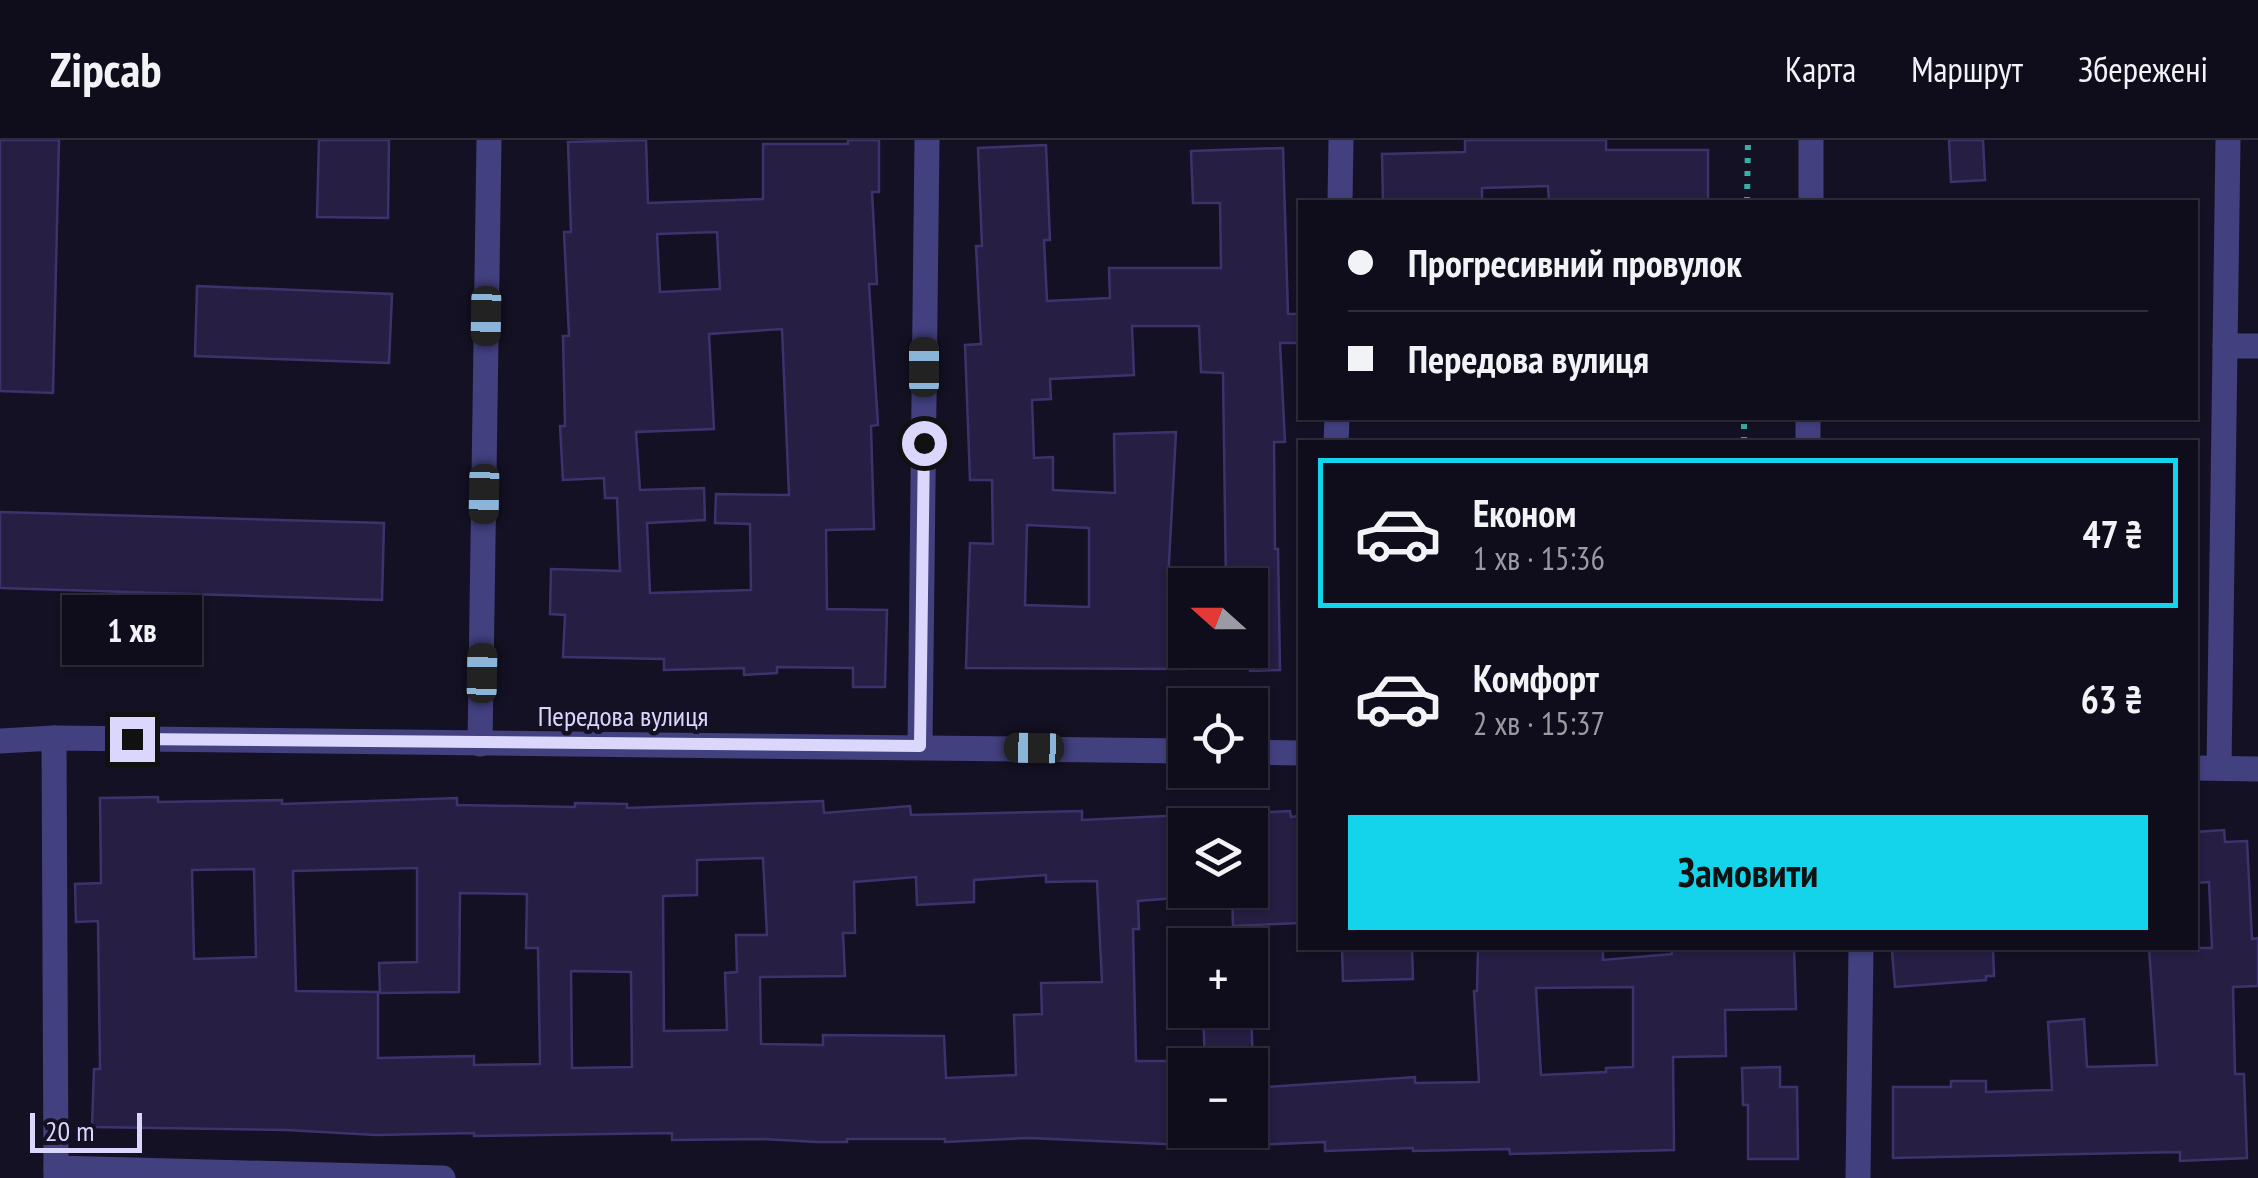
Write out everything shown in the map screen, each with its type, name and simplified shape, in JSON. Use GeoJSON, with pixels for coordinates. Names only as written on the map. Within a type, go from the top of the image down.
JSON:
{"type":"FeatureCollection","features":[{"type":"Feature","properties":{"kind":"street"},"geometry":{"type":"LineString","coordinates":[[480,744],[489,140]]}},
{"type":"Feature","properties":{"kind":"street"},"geometry":{"type":"LineString","coordinates":[[920,746],[927,140]]}},
{"type":"Feature","properties":{"kind":"street"},"geometry":{"type":"LineString","coordinates":[[1340,200],[1341,140]]}},
{"type":"Feature","properties":{"kind":"street"},"geometry":{"type":"LineString","coordinates":[[1811,200],[1812,140]]}},
{"type":"Feature","properties":{"kind":"street"},"geometry":{"type":"LineString","coordinates":[[2228,140],[2225,346],[2207,768],[2258,768]]}},
{"type":"Feature","properties":{"kind":"street"},"geometry":{"type":"LineString","coordinates":[[2225,346],[2258,346]]}},
{"type":"Feature","properties":{"kind":"street"},"geometry":{"type":"LineString","coordinates":[[54,738],[56,1173],[442,1178]]}},
{"type":"Feature","properties":{"kind":"street","name":"Передова вулиця"},"geometry":{"type":"LineString","coordinates":[[0,740],[1168,751]]}},
{"type":"Feature","properties":{"kind":"street"},"geometry":{"type":"LineString","coordinates":[[1268,752],[1298,753]]}},
{"type":"Feature","properties":{"kind":"street"},"geometry":{"type":"LineString","coordinates":[[1858,1178],[1861,950]]}},
{"type":"Feature","properties":{"kind":"path"},"geometry":{"type":"LineString","coordinates":[[1747,200],[1748,140]]}},
{"type":"Feature","properties":{"kind":"building"},"geometry":{"type":"Polygon","coordinates":[[[0,140],[59,140],[53,393],[0,391],[0,140]]]}},
{"type":"Feature","properties":{"kind":"building"},"geometry":{"type":"Polygon","coordinates":[[[319,140],[389,140],[388,218],[317,217],[319,140]]]}},
{"type":"Feature","properties":{"kind":"building"},"geometry":{"type":"Polygon","coordinates":[[[646,140],[648,203],[763,199],[763,144],[879,140],[879,192],[872,192],[877,284],[869,284],[878,425],[871,426],[874,529],[826,530],[827,609],[887,610],[885,687],[853,687],[853,668],[777,667],[777,673],[744,675],[744,668],[664,670],[664,659],[563,657],[565,615],[550,614],[551,569],[620,571],[617,498],[605,498],[604,478],[563,480],[563,336],[569,336],[564,232],[571,232],[568,142],[646,140]],[[717,232],[657,234],[660,292],[720,289],[717,232]],[[782,329],[709,334],[714,429],[636,432],[640,490],[704,488],[705,520],[647,523],[650,593],[751,590],[750,524],[715,523],[716,494],[789,495],[782,329]]]}},
{"type":"Feature","properties":{"kind":"building"},"geometry":{"type":"Polygon","coordinates":[[[1465,140],[1606,140],[1606,150],[1708,150],[1708,200],[1549,200],[1548,186],[1482,188],[1482,200],[1383,200],[1382,154],[1465,152],[1465,140]]]}},
{"type":"Feature","properties":{"kind":"building"},"geometry":{"type":"Polygon","coordinates":[[[1949,140],[1983,140],[1985,180],[1951,182],[1949,140]]]}},
{"type":"Feature","properties":{"kind":"building"},"geometry":{"type":"Polygon","coordinates":[[[1046,145],[1050,240],[1044,240],[1047,301],[1110,298],[1109,268],[1221,268],[1220,203],[1193,203],[1191,151],[1283,148],[1288,314],[1298,314],[1298,343],[1280,343],[1285,442],[1274,442],[1280,670],[1250,671],[1268,668],[1268,568],[1226,568],[1223,373],[1201,372],[1199,326],[1132,326],[1134,375],[1050,379],[1051,399],[1032,400],[1034,458],[1053,457],[1053,490],[1115,493],[1114,434],[1176,432],[1168,568],[1168,668],[1185,669],[966,668],[970,543],[993,544],[992,480],[970,480],[965,345],[981,344],[976,246],[982,246],[978,148],[1046,145]],[[1027,525],[1025,605],[1089,607],[1089,528],[1027,525]]]}},
{"type":"Feature","properties":{"kind":"building"},"geometry":{"type":"Polygon","coordinates":[[[197,286],[392,294],[389,363],[195,356],[197,286]]]}},
{"type":"Feature","properties":{"kind":"building"},"geometry":{"type":"Polygon","coordinates":[[[0,512],[384,523],[382,600],[0,588],[0,512]]]}},
{"type":"Feature","properties":{"kind":"building"},"geometry":{"type":"Polygon","coordinates":[[[158,797],[158,802],[282,800],[282,804],[457,798],[457,805],[575,807],[575,803],[627,804],[627,808],[823,801],[824,813],[910,806],[911,815],[1082,811],[1082,820],[1168,816],[1168,899],[1138,901],[1139,929],[1133,929],[1136,1061],[1168,1061],[1168,1144],[1029,1138],[817,1142],[672,1140],[672,1133],[376,1135],[92,1127],[94,1069],[100,1069],[98,921],[76,922],[75,884],[101,883],[100,798],[158,797]],[[763,858],[697,860],[697,895],[663,896],[664,1031],[727,1030],[725,973],[737,972],[736,935],[767,935],[763,858]],[[417,868],[293,871],[296,991],[378,992],[378,1058],[474,1056],[474,1065],[540,1064],[538,948],[526,948],[527,894],[460,893],[459,992],[380,993],[379,963],[417,962],[417,868]],[[254,869],[192,870],[194,959],[256,957],[254,869]],[[1046,875],[974,880],[974,902],[917,905],[916,877],[854,882],[855,933],[843,933],[845,976],[760,977],[761,1044],[823,1045],[823,1035],[944,1036],[946,1078],[1016,1075],[1014,1015],[1042,1014],[1041,983],[1102,982],[1097,881],[1046,882],[1046,875]],[[571,971],[572,1068],[632,1067],[631,972],[571,971]]]}},
{"type":"Feature","properties":{"kind":"building"},"geometry":{"type":"Polygon","coordinates":[[[1290,811],[1291,817],[1298,816],[1298,923],[1233,926],[1232,908],[1268,908],[1268,812],[1290,811]]]}},
{"type":"Feature","properties":{"kind":"building"},"geometry":{"type":"Polygon","coordinates":[[[2224,830],[2225,842],[2247,841],[2252,939],[2258,938],[2258,986],[2233,987],[2235,1074],[2244,1074],[2247,1158],[2180,1161],[2180,1152],[1893,1158],[1893,1087],[1951,1087],[1951,1081],[1986,1081],[1986,1092],[2052,1090],[2048,1022],[2084,1019],[2087,1067],[2157,1065],[2149,950],[2212,948],[2209,882],[2198,883],[2198,832],[2224,830]]]}},
{"type":"Feature","properties":{"kind":"building"},"geometry":{"type":"Polygon","coordinates":[[[1342,950],[1412,950],[1413,979],[1343,981],[1342,950]]]}},
{"type":"Feature","properties":{"kind":"building"},"geometry":{"type":"Polygon","coordinates":[[[1478,950],[1603,950],[1603,960],[1672,954],[1672,950],[1794,950],[1796,1009],[1725,1010],[1726,1056],[1673,1057],[1674,1150],[1510,1154],[1509,1149],[1325,1151],[1325,1142],[1268,1144],[1268,1087],[1415,1077],[1415,1083],[1479,1082],[1474,991],[1478,950]],[[1633,987],[1536,988],[1541,1075],[1606,1072],[1606,1068],[1633,1067],[1633,987]]]}},
{"type":"Feature","properties":{"kind":"building"},"geometry":{"type":"Polygon","coordinates":[[[1993,950],[1994,976],[1986,976],[1986,980],[1895,987],[1892,951],[1993,950]]]}},
{"type":"Feature","properties":{"kind":"building"},"geometry":{"type":"Polygon","coordinates":[[[1204,1028],[1252,1028],[1252,1048],[1204,1048],[1204,1028]]]}},
{"type":"Feature","properties":{"kind":"building"},"geometry":{"type":"Polygon","coordinates":[[[1780,1067],[1780,1087],[1797,1087],[1798,1159],[1748,1159],[1748,1105],[1743,1105],[1742,1068],[1780,1067]]]}},
{"type":"Feature","properties":{"kind":"route"},"geometry":{"type":"LineString","coordinates":[[132,739],[920,746],[924,443]]}}]}
